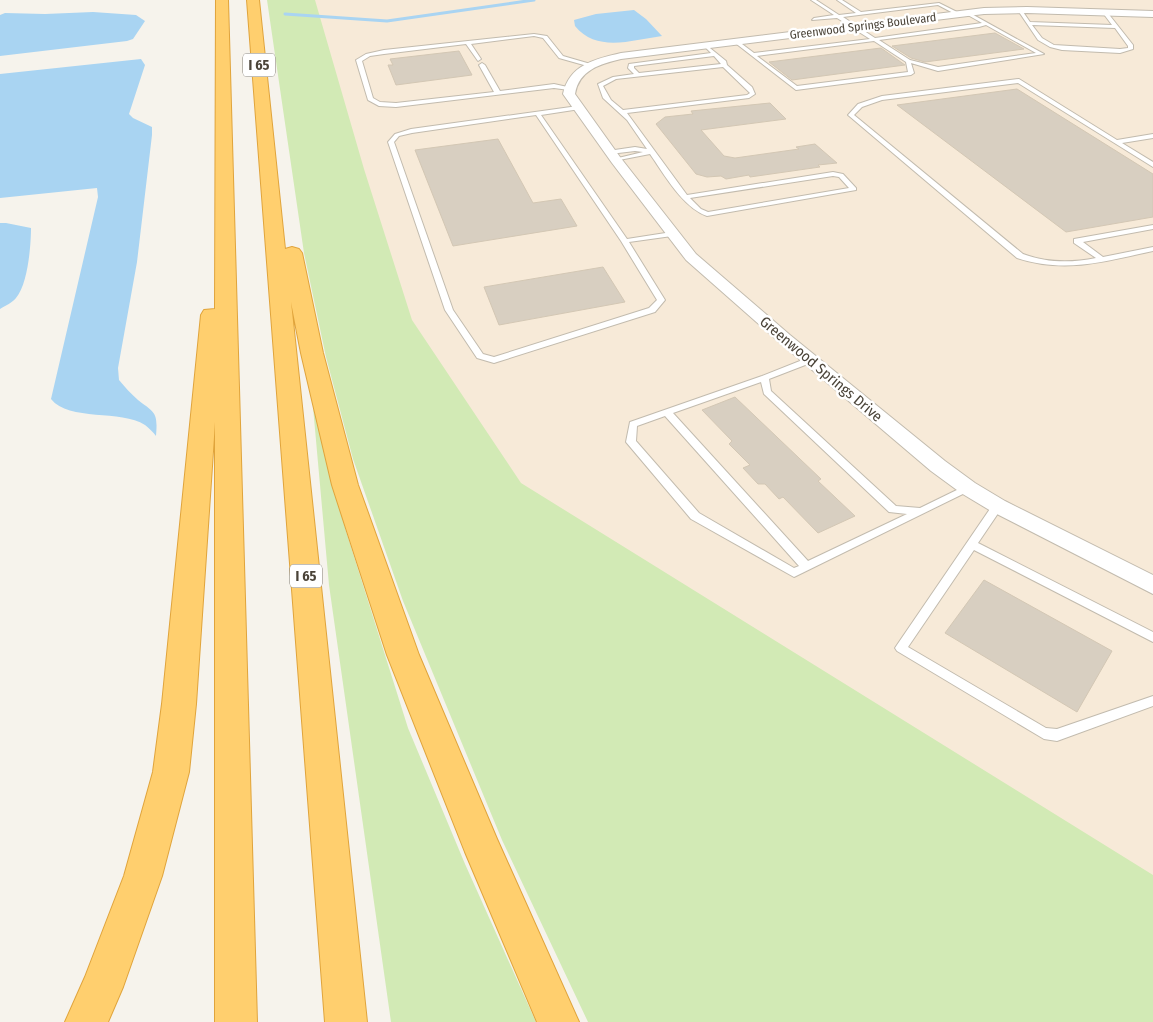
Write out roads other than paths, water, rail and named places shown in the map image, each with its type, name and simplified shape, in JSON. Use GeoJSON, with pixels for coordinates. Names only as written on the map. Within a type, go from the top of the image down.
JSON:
{"type":"FeatureCollection","features":[{"type":"Feature","properties":{"kind":"highway","name":"I 65"},"geometry":{"type":"LineString","coordinates":[[222,0],[236,1022]]}},
{"type":"Feature","properties":{"kind":"highway","name":"I 65"},"geometry":{"type":"LineString","coordinates":[[253,0],[346,1022]]}},
{"type":"Feature","properties":{"kind":"highway"},"geometry":{"type":"LineString","coordinates":[[265,129],[312,353],[345,485],[403,655],[484,852],[558,1022]]}},
{"type":"Feature","properties":{"kind":"highway"},"geometry":{"type":"LineString","coordinates":[[86,1022],[102,987],[143,876],[172,772],[225,174]]}},
{"type":"Feature","properties":{"kind":"street","name":"Greenwood Springs Boulevard"},"geometry":{"type":"LineString","coordinates":[[579,76],[621,56],[964,14],[1018,10],[1153,14]]}},
{"type":"Feature","properties":{"kind":"street","name":"Greenwood Springs Drive"},"geometry":{"type":"LineString","coordinates":[[579,76],[569,94],[578,108],[672,234],[691,257],[712,277],[938,466],[968,488],[998,506],[1153,585]]}},
{"type":"Feature","properties":{"kind":"lane"},"geometry":{"type":"LineString","coordinates":[[813,0],[908,60],[938,69],[1041,54],[987,23],[933,0]]}},
{"type":"Feature","properties":{"kind":"lane"},"geometry":{"type":"LineString","coordinates":[[839,0],[860,13]]}},
{"type":"Feature","properties":{"kind":"lane"},"geometry":{"type":"LineString","coordinates":[[831,30],[814,19],[940,4]]}},
{"type":"Feature","properties":{"kind":"lane"},"geometry":{"type":"LineString","coordinates":[[1018,10],[1040,39],[1056,47],[1120,51],[1130,49],[1131,46],[1105,13]]}},
{"type":"Feature","properties":{"kind":"lane"},"geometry":{"type":"LineString","coordinates":[[753,55],[979,26],[987,23]]}},
{"type":"Feature","properties":{"kind":"lane"},"geometry":{"type":"LineString","coordinates":[[1029,24],[1116,27]]}},
{"type":"Feature","properties":{"kind":"lane"},"geometry":{"type":"LineString","coordinates":[[534,36],[545,37],[579,76],[554,86],[396,105],[379,104],[370,99],[359,60],[368,55],[384,52],[468,42],[534,36]]}},
{"type":"Feature","properties":{"kind":"lane"},"geometry":{"type":"LineString","coordinates":[[468,42],[498,93]]}},
{"type":"Feature","properties":{"kind":"lane"},"geometry":{"type":"LineString","coordinates":[[736,42],[796,88],[911,73],[908,60]]}},
{"type":"Feature","properties":{"kind":"lane"},"geometry":{"type":"LineString","coordinates":[[621,112],[749,96],[753,93],[705,45]]}},
{"type":"Feature","properties":{"kind":"lane"},"geometry":{"type":"LineString","coordinates":[[638,75],[631,68],[631,65],[715,54]]}},
{"type":"Feature","properties":{"kind":"lane"},"geometry":{"type":"LineString","coordinates":[[685,197],[833,174],[841,175],[854,188],[707,214],[698,212],[685,197],[628,118],[603,96],[600,85],[615,78],[724,65]]}},
{"type":"Feature","properties":{"kind":"lane"},"geometry":{"type":"LineString","coordinates":[[1153,165],[1019,80],[882,98],[865,103],[853,110],[850,115],[1020,256],[1034,262],[1050,264],[1082,262],[1153,249]]}},
{"type":"Feature","properties":{"kind":"lane"},"geometry":{"type":"LineString","coordinates":[[538,114],[625,241],[661,300],[652,310],[494,360],[480,356],[449,310],[391,142],[397,135],[411,130],[578,108]]}},
{"type":"Feature","properties":{"kind":"lane"},"geometry":{"type":"LineString","coordinates":[[1116,142],[1151,138]]}},
{"type":"Feature","properties":{"kind":"lane"},"geometry":{"type":"LineString","coordinates":[[613,156],[636,156],[652,151]]}},
{"type":"Feature","properties":{"kind":"lane"},"geometry":{"type":"LineString","coordinates":[[1100,258],[1077,241],[1153,227]]}},
{"type":"Feature","properties":{"kind":"lane"},"geometry":{"type":"LineString","coordinates":[[625,241],[672,234]]}},
{"type":"Feature","properties":{"kind":"lane"},"geometry":{"type":"LineString","coordinates":[[810,360],[633,424],[631,442],[695,516],[794,573],[968,488]]}},
{"type":"Feature","properties":{"kind":"lane"},"geometry":{"type":"LineString","coordinates":[[764,378],[767,392],[893,509],[921,512]]}},
{"type":"Feature","properties":{"kind":"lane"},"geometry":{"type":"LineString","coordinates":[[667,412],[807,567]]}},
{"type":"Feature","properties":{"kind":"lane"},"geometry":{"type":"LineString","coordinates":[[998,506],[901,648],[1044,733],[1057,735],[1153,701]]}},
{"type":"Feature","properties":{"kind":"lane"},"geometry":{"type":"LineString","coordinates":[[972,544],[1153,637]]}},
{"type":"Feature","properties":{"kind":"water"},"geometry":{"type":"Polygon","coordinates":[[[634,10],[646,19],[662,36],[627,42],[604,42],[594,40],[575,26],[574,20],[596,14],[634,10]]]}},
{"type":"Feature","properties":{"kind":"water"},"geometry":{"type":"Polygon","coordinates":[[[93,12],[136,15],[145,21],[133,39],[127,41],[0,56],[0,15],[5,13],[93,12]]]}},
{"type":"Feature","properties":{"kind":"water"},"geometry":{"type":"Polygon","coordinates":[[[141,59],[145,65],[129,114],[133,118],[152,127],[152,135],[137,262],[118,368],[119,380],[156,417],[156,436],[145,425],[135,420],[70,411],[59,406],[51,399],[98,197],[97,188],[0,198],[0,74],[141,59]]]}},
{"type":"Feature","properties":{"kind":"water"},"geometry":{"type":"Polygon","coordinates":[[[0,223],[31,228],[26,274],[20,292],[15,299],[0,309],[0,223]]]}},
{"type":"Feature","properties":{"kind":"waterway"},"geometry":{"type":"LineString","coordinates":[[285,14],[387,21],[534,0]]}}]}
